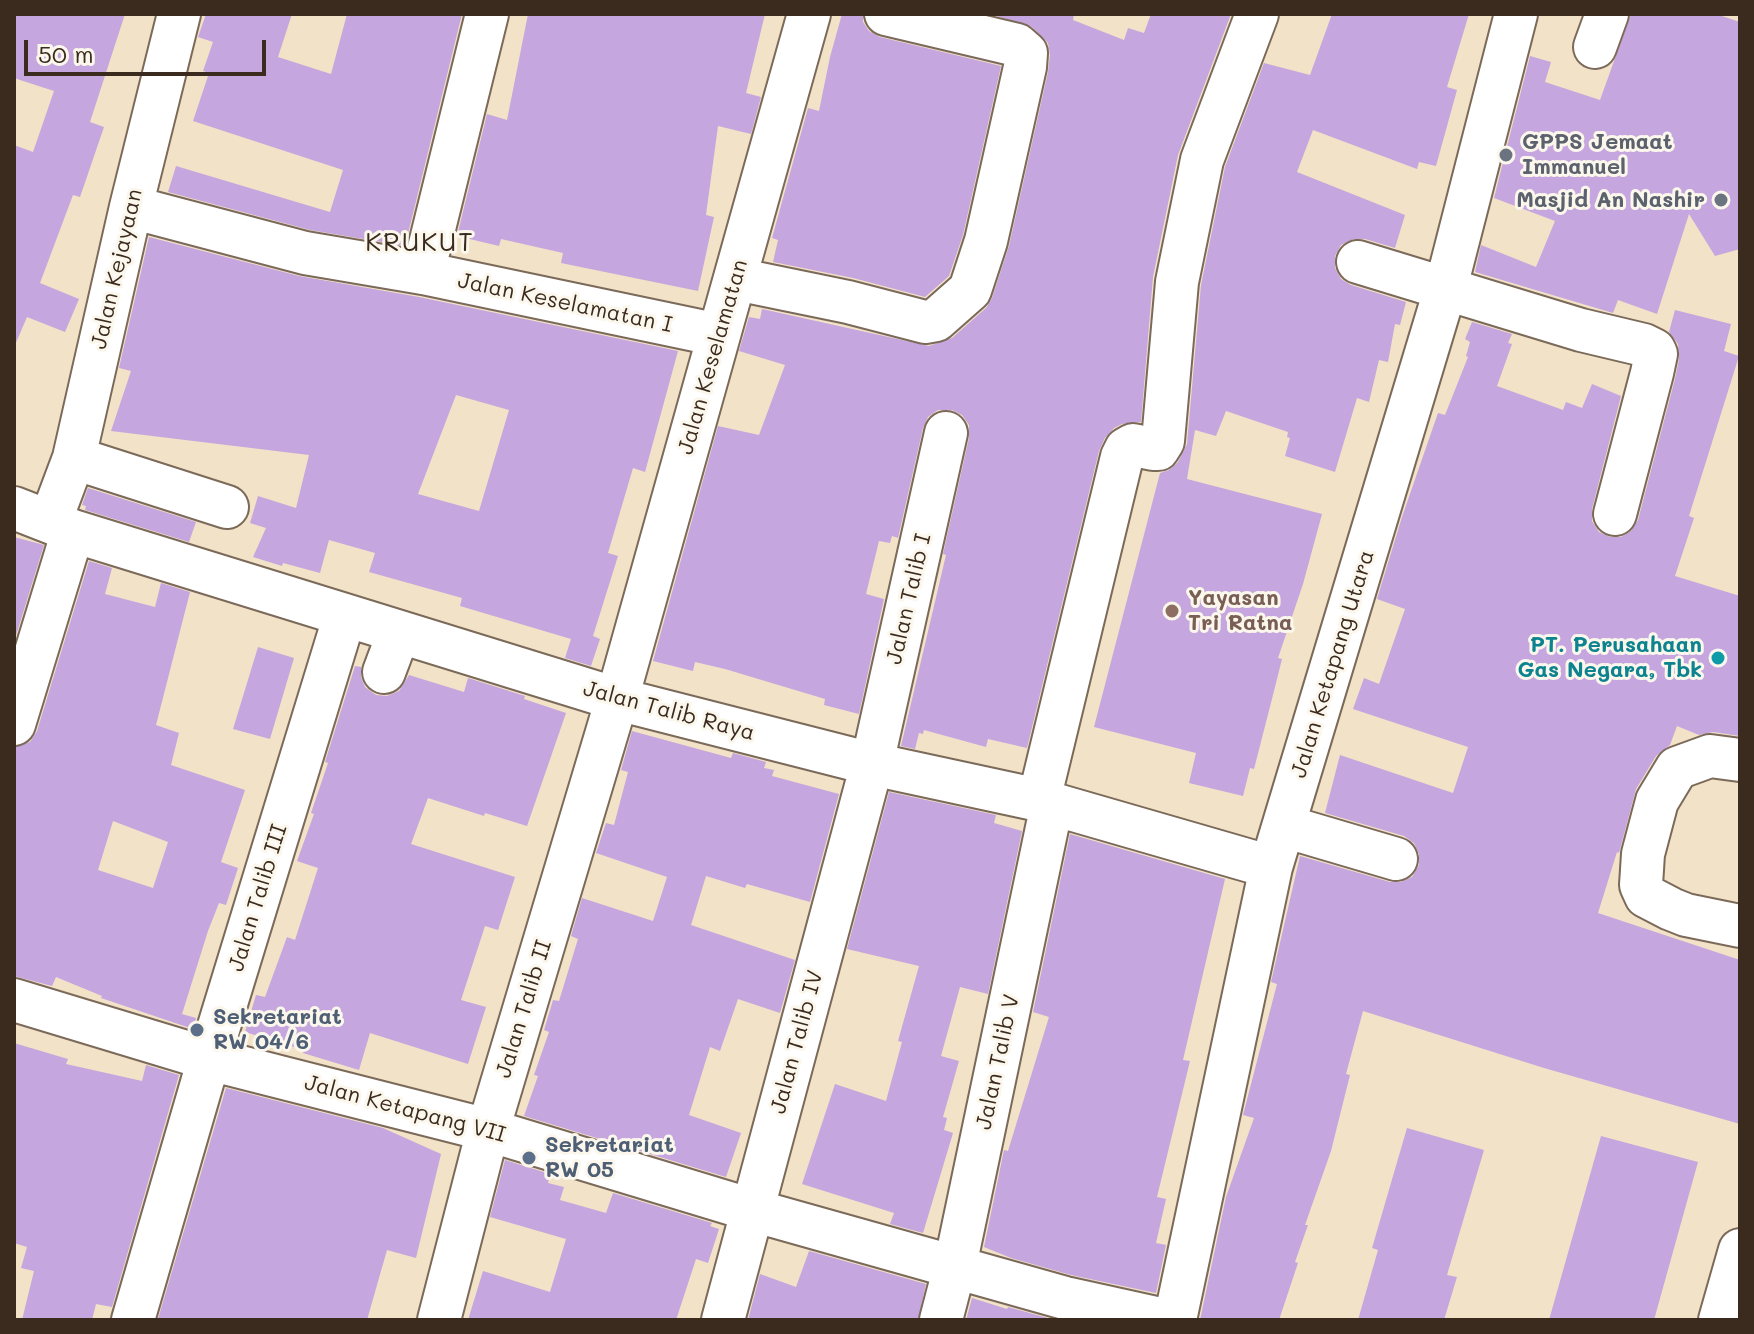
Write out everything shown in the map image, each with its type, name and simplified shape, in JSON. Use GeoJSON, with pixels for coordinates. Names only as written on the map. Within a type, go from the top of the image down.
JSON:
{"type":"FeatureCollection","features":[{"type":"Feature","properties":{"kind":"street","name":"Jalan Kejayaan"},"geometry":{"type":"LineString","coordinates":[[14,724],[46,520],[74,458],[179,14]]}},
{"type":"Feature","properties":{"kind":"street"},"geometry":{"type":"LineString","coordinates":[[423,273],[487,14]]}},
{"type":"Feature","properties":{"kind":"street","name":"Jalan Keselamatan"},"geometry":{"type":"LineString","coordinates":[[617,699],[809,14]]}},
{"type":"Feature","properties":{"kind":"street"},"geometry":{"type":"LineString","coordinates":[[736,279],[848,302],[925,322],[936,320],[970,290],[990,226],[1026,53],[1017,45],[886,14]]}},
{"type":"Feature","properties":{"kind":"street","name":"Jalan Talib V"},"geometry":{"type":"LineString","coordinates":[[941,1320],[955,1266],[1046,802],[1122,457],[1126,449],[1133,445],[1158,449],[1163,441],[1177,282],[1202,160],[1257,14]]}},
{"type":"Feature","properties":{"kind":"street","name":"Jalan Ketapang Utara"},"geometry":{"type":"LineString","coordinates":[[1175,1320],[1271,867],[1395,497],[1516,14]]}},
{"type":"Feature","properties":{"kind":"street","name":"Jalan Keselamatan I"},"geometry":{"type":"LineString","coordinates":[[131,207],[305,253],[423,273],[719,335]]}},
{"type":"Feature","properties":{"kind":"street"},"geometry":{"type":"LineString","coordinates":[[1358,262],[1654,350],[1652,373],[1615,514]]}},
{"type":"Feature","properties":{"kind":"street","name":"Jalan Talib I"},"geometry":{"type":"LineString","coordinates":[[872,764],[946,433]]}},
{"type":"Feature","properties":{"kind":"street"},"geometry":{"type":"LineString","coordinates":[[74,458],[227,507]]}},
{"type":"Feature","properties":{"kind":"street","name":"Jalan Talib Raya"},"geometry":{"type":"LineString","coordinates":[[46,520],[617,699],[872,764],[1046,802],[1271,867]]}},
{"type":"Feature","properties":{"kind":"street","name":"Jalan Talib III"},"geometry":{"type":"LineString","coordinates":[[133,1320],[345,615]]}},
{"type":"Feature","properties":{"kind":"street"},"geometry":{"type":"LineString","coordinates":[[384,672],[399,632]]}},
{"type":"Feature","properties":{"kind":"street","name":"Jalan Talib II"},"geometry":{"type":"LineString","coordinates":[[439,1320],[488,1130],[617,699]]}},
{"type":"Feature","properties":{"kind":"street"},"geometry":{"type":"LineString","coordinates":[[1740,760],[1710,756],[1677,768],[1657,801],[1643,854],[1641,885],[1646,896],[1671,909],[1740,926]]}},
{"type":"Feature","properties":{"kind":"street","name":"Jalan Talib IV"},"geometry":{"type":"LineString","coordinates":[[723,1320],[872,764]]}},
{"type":"Feature","properties":{"kind":"street"},"geometry":{"type":"LineString","coordinates":[[1284,826],[1396,859]]}},
{"type":"Feature","properties":{"kind":"street","name":"Jalan Ketapang VII"},"geometry":{"type":"LineString","coordinates":[[14,1000],[209,1059],[488,1130],[752,1210],[955,1266],[1063,1309],[1165,1320]]}},
{"type":"Feature","properties":{"kind":"street"},"geometry":{"type":"LineString","coordinates":[[1720,1320],[1740,1250]]}},
{"type":"Feature","properties":{"kind":"building"},"geometry":{"type":"Polygon","coordinates":[[[14,14],[125,14],[90,122],[104,127],[80,197],[73,195],[40,283],[79,299],[65,332],[27,317],[15,345],[14,145],[33,152],[54,91],[14,78],[14,14]]]}},
{"type":"Feature","properties":{"kind":"building"},"geometry":{"type":"Polygon","coordinates":[[[206,14],[292,14],[278,57],[331,74],[347,14],[462,14],[405,246],[310,230],[168,192],[176,166],[330,212],[343,170],[193,121],[209,73],[203,71],[213,42],[198,37],[206,14]]]}},
{"type":"Feature","properties":{"kind":"building"},"geometry":{"type":"Polygon","coordinates":[[[528,14],[765,14],[746,93],[761,97],[751,134],[718,126],[706,215],[714,217],[698,291],[561,263],[563,253],[501,239],[499,246],[457,236],[487,114],[507,120],[528,14]]]}},
{"type":"Feature","properties":{"kind":"building"},"geometry":{"type":"Polygon","coordinates":[[[842,14],[863,14],[863,22],[869,31],[880,37],[1001,66],[963,235],[949,276],[925,297],[773,262],[778,240],[772,238],[808,108],[819,111],[842,14]]]}},
{"type":"Feature","properties":{"kind":"building"},"geometry":{"type":"Polygon","coordinates":[[[990,14],[1074,14],[1073,20],[1124,40],[1128,28],[1144,33],[1151,14],[1231,14],[1178,155],[1153,277],[1141,422],[1114,428],[1099,451],[1027,748],[988,739],[986,747],[924,730],[923,734],[919,733],[915,749],[901,746],[946,555],[943,554],[969,438],[969,425],[962,415],[952,410],[938,410],[928,417],[898,538],[892,536],[890,543],[879,541],[866,594],[884,599],[859,714],[824,705],[825,699],[725,669],[695,662],[693,671],[653,661],[718,426],[759,435],[785,365],[739,351],[749,317],[760,319],[762,309],[929,346],[952,338],[986,308],[992,298],[1009,246],[1050,55],[1048,43],[1032,27],[990,14]]]}},
{"type":"Feature","properties":{"kind":"building"},"geometry":{"type":"Polygon","coordinates":[[[1332,14],[1469,14],[1447,87],[1457,90],[1436,166],[1419,162],[1417,169],[1313,130],[1297,172],[1405,215],[1395,248],[1365,239],[1353,239],[1341,245],[1335,256],[1335,268],[1341,279],[1406,302],[1400,325],[1395,324],[1388,362],[1379,360],[1369,402],[1357,398],[1335,472],[1285,456],[1290,438],[1287,437],[1288,432],[1226,411],[1216,436],[1195,430],[1187,479],[1322,514],[1278,658],[1282,659],[1273,695],[1254,769],[1250,768],[1243,796],[1189,783],[1196,753],[1094,727],[1160,473],[1178,462],[1187,444],[1201,285],[1225,167],[1264,63],[1310,75],[1332,14]]]}},
{"type":"Feature","properties":{"kind":"building"},"geometry":{"type":"Polygon","coordinates":[[[1631,14],[1716,14],[1740,22],[1740,249],[1715,256],[1689,214],[1657,314],[1618,300],[1613,313],[1475,272],[1481,245],[1536,267],[1555,221],[1494,198],[1530,56],[1551,62],[1545,82],[1600,100],[1631,14]]]}},
{"type":"Feature","properties":{"kind":"building"},"geometry":{"type":"Polygon","coordinates":[[[149,237],[299,276],[419,297],[678,351],[645,472],[633,468],[608,553],[618,556],[593,636],[600,639],[591,666],[565,658],[571,639],[460,606],[462,598],[369,572],[375,553],[329,540],[320,573],[253,557],[266,528],[250,523],[258,496],[296,508],[309,455],[111,431],[131,371],[119,368],[149,237]],[[456,395],[418,494],[479,511],[509,410],[456,395]]]}},
{"type":"Feature","properties":{"kind":"building"},"geometry":{"type":"Polygon","coordinates":[[[1675,310],[1731,324],[1724,351],[1739,356],[1689,516],[1694,518],[1675,576],[1740,596],[1740,736],[1713,732],[1699,735],[1677,726],[1670,745],[1656,756],[1636,789],[1619,853],[1598,913],[1740,960],[1740,1124],[1544,1068],[1363,1011],[1346,1074],[1350,1075],[1331,1151],[1305,1225],[1308,1225],[1295,1262],[1298,1263],[1279,1320],[1200,1320],[1226,1197],[1254,1118],[1243,1115],[1277,984],[1271,982],[1300,856],[1390,882],[1401,882],[1412,877],[1419,865],[1419,854],[1414,843],[1404,836],[1325,813],[1340,755],[1453,793],[1468,747],[1353,709],[1364,678],[1379,684],[1405,609],[1377,599],[1438,413],[1445,415],[1468,357],[1470,342],[1465,339],[1472,322],[1512,334],[1508,343],[1512,344],[1497,386],[1563,410],[1566,402],[1582,408],[1592,384],[1621,396],[1592,509],[1592,521],[1599,532],[1610,537],[1621,537],[1631,531],[1638,520],[1675,379],[1678,344],[1669,332],[1675,310]]]}},
{"type":"Feature","properties":{"kind":"building"},"geometry":{"type":"Polygon","coordinates":[[[88,488],[196,522],[189,542],[85,510],[86,506],[82,505],[88,488]]]}},
{"type":"Feature","properties":{"kind":"building"},"geometry":{"type":"Polygon","coordinates":[[[14,537],[44,545],[14,642],[14,537]]]}},
{"type":"Feature","properties":{"kind":"building"},"geometry":{"type":"Polygon","coordinates":[[[89,561],[112,568],[105,594],[155,607],[161,583],[190,592],[156,725],[179,733],[171,765],[245,790],[221,862],[238,868],[226,905],[219,903],[208,931],[182,1014],[196,1018],[193,1029],[101,998],[56,977],[52,986],[14,976],[14,747],[30,742],[37,731],[89,561]],[[113,821],[98,870],[153,888],[168,842],[113,821]]]}},
{"type":"Feature","properties":{"kind":"building"},"geometry":{"type":"Polygon","coordinates":[[[258,647],[294,658],[270,739],[233,729],[258,647]]]}},
{"type":"Feature","properties":{"kind":"building"},"geometry":{"type":"Polygon","coordinates":[[[355,666],[361,667],[365,687],[376,695],[387,696],[399,691],[409,675],[464,692],[468,678],[566,713],[527,826],[428,798],[411,844],[515,877],[498,930],[485,926],[461,1000],[486,1007],[468,1064],[370,1033],[359,1070],[245,1032],[256,995],[265,997],[287,937],[295,940],[318,868],[297,861],[314,814],[311,813],[328,763],[325,762],[355,666]]]}},
{"type":"Feature","properties":{"kind":"building"},"geometry":{"type":"Polygon","coordinates":[[[632,731],[731,758],[733,753],[766,762],[764,768],[774,770],[772,776],[839,794],[810,902],[706,876],[691,925],[795,960],[780,1013],[738,999],[720,1051],[710,1047],[689,1115],[741,1133],[726,1177],[524,1116],[549,1032],[544,1030],[553,1000],[559,1001],[578,939],[571,936],[582,898],[653,921],[667,877],[596,853],[606,823],[614,825],[628,772],[621,770],[632,731]]]}},
{"type":"Feature","properties":{"kind":"building"},"geometry":{"type":"Polygon","coordinates":[[[889,792],[996,815],[994,823],[1022,831],[988,994],[960,987],[941,1056],[959,1061],[943,1117],[947,1118],[944,1130],[953,1133],[923,1233],[890,1224],[894,1213],[802,1184],[835,1084],[886,1101],[902,1042],[898,1041],[919,966],[847,949],[889,792]]]}},
{"type":"Feature","properties":{"kind":"building"},"geometry":{"type":"Polygon","coordinates":[[[1070,834],[1225,879],[1183,1060],[1190,1061],[1157,1197],[1166,1199],[1156,1243],[1166,1245],[1156,1293],[1071,1275],[984,1247],[1004,1150],[1008,1151],[1049,1017],[1033,1012],[1070,834]]]}},
{"type":"Feature","properties":{"kind":"building"},"geometry":{"type":"Polygon","coordinates":[[[14,1043],[68,1059],[66,1064],[142,1081],[146,1065],[179,1075],[112,1307],[96,1304],[92,1320],[22,1320],[34,1271],[21,1268],[27,1247],[14,1243],[14,1043]]]}},
{"type":"Feature","properties":{"kind":"building"},"geometry":{"type":"Polygon","coordinates":[[[226,1088],[383,1128],[441,1154],[416,1258],[387,1250],[367,1320],[158,1319],[226,1088]]]}},
{"type":"Feature","properties":{"kind":"building"},"geometry":{"type":"Polygon","coordinates":[[[1407,1128],[1484,1150],[1447,1275],[1457,1277],[1444,1320],[1358,1320],[1378,1250],[1372,1248],[1407,1128]]]}},
{"type":"Feature","properties":{"kind":"building"},"geometry":{"type":"Polygon","coordinates":[[[1601,1136],[1698,1162],[1654,1320],[1549,1320],[1601,1136]]]}},
{"type":"Feature","properties":{"kind":"building"},"geometry":{"type":"Polygon","coordinates":[[[505,1160],[550,1174],[548,1183],[564,1187],[560,1200],[606,1213],[613,1193],[712,1223],[710,1226],[719,1229],[708,1263],[696,1259],[676,1320],[468,1320],[483,1271],[550,1292],[566,1239],[490,1217],[505,1160]]]}},
{"type":"Feature","properties":{"kind":"building"},"geometry":{"type":"Polygon","coordinates":[[[809,1251],[926,1284],[918,1320],[748,1320],[760,1274],[796,1287],[809,1251]]]}},
{"type":"Feature","properties":{"kind":"building"},"geometry":{"type":"Polygon","coordinates":[[[972,1298],[1007,1309],[1055,1320],[966,1320],[972,1298]]]}},
{"type":"Feature","properties":{"kind":"place","name":"GPPS Jemaat Immanuel"},"geometry":{"type":"Point","coordinates":[1506,155]}},
{"type":"Feature","properties":{"kind":"place","name":"Masjid An Nashir"},"geometry":{"type":"Point","coordinates":[1721,200]}},
{"type":"Feature","properties":{"kind":"place","name":"Yayasan Tri Ratna"},"geometry":{"type":"Point","coordinates":[1172,611]}},
{"type":"Feature","properties":{"kind":"place","name":"PT. Perusahaan Gas Negara, Tbk"},"geometry":{"type":"Point","coordinates":[1718,658]}},
{"type":"Feature","properties":{"kind":"place","name":"Sekretariat RW 04/6"},"geometry":{"type":"Point","coordinates":[197,1030]}},
{"type":"Feature","properties":{"kind":"place","name":"Sekretariat RW 05"},"geometry":{"type":"Point","coordinates":[529,1158]}},
{"type":"Feature","properties":{"kind":"district","name":"KRUKUT"},"geometry":{"type":"Point","coordinates":[420,243]}}]}
